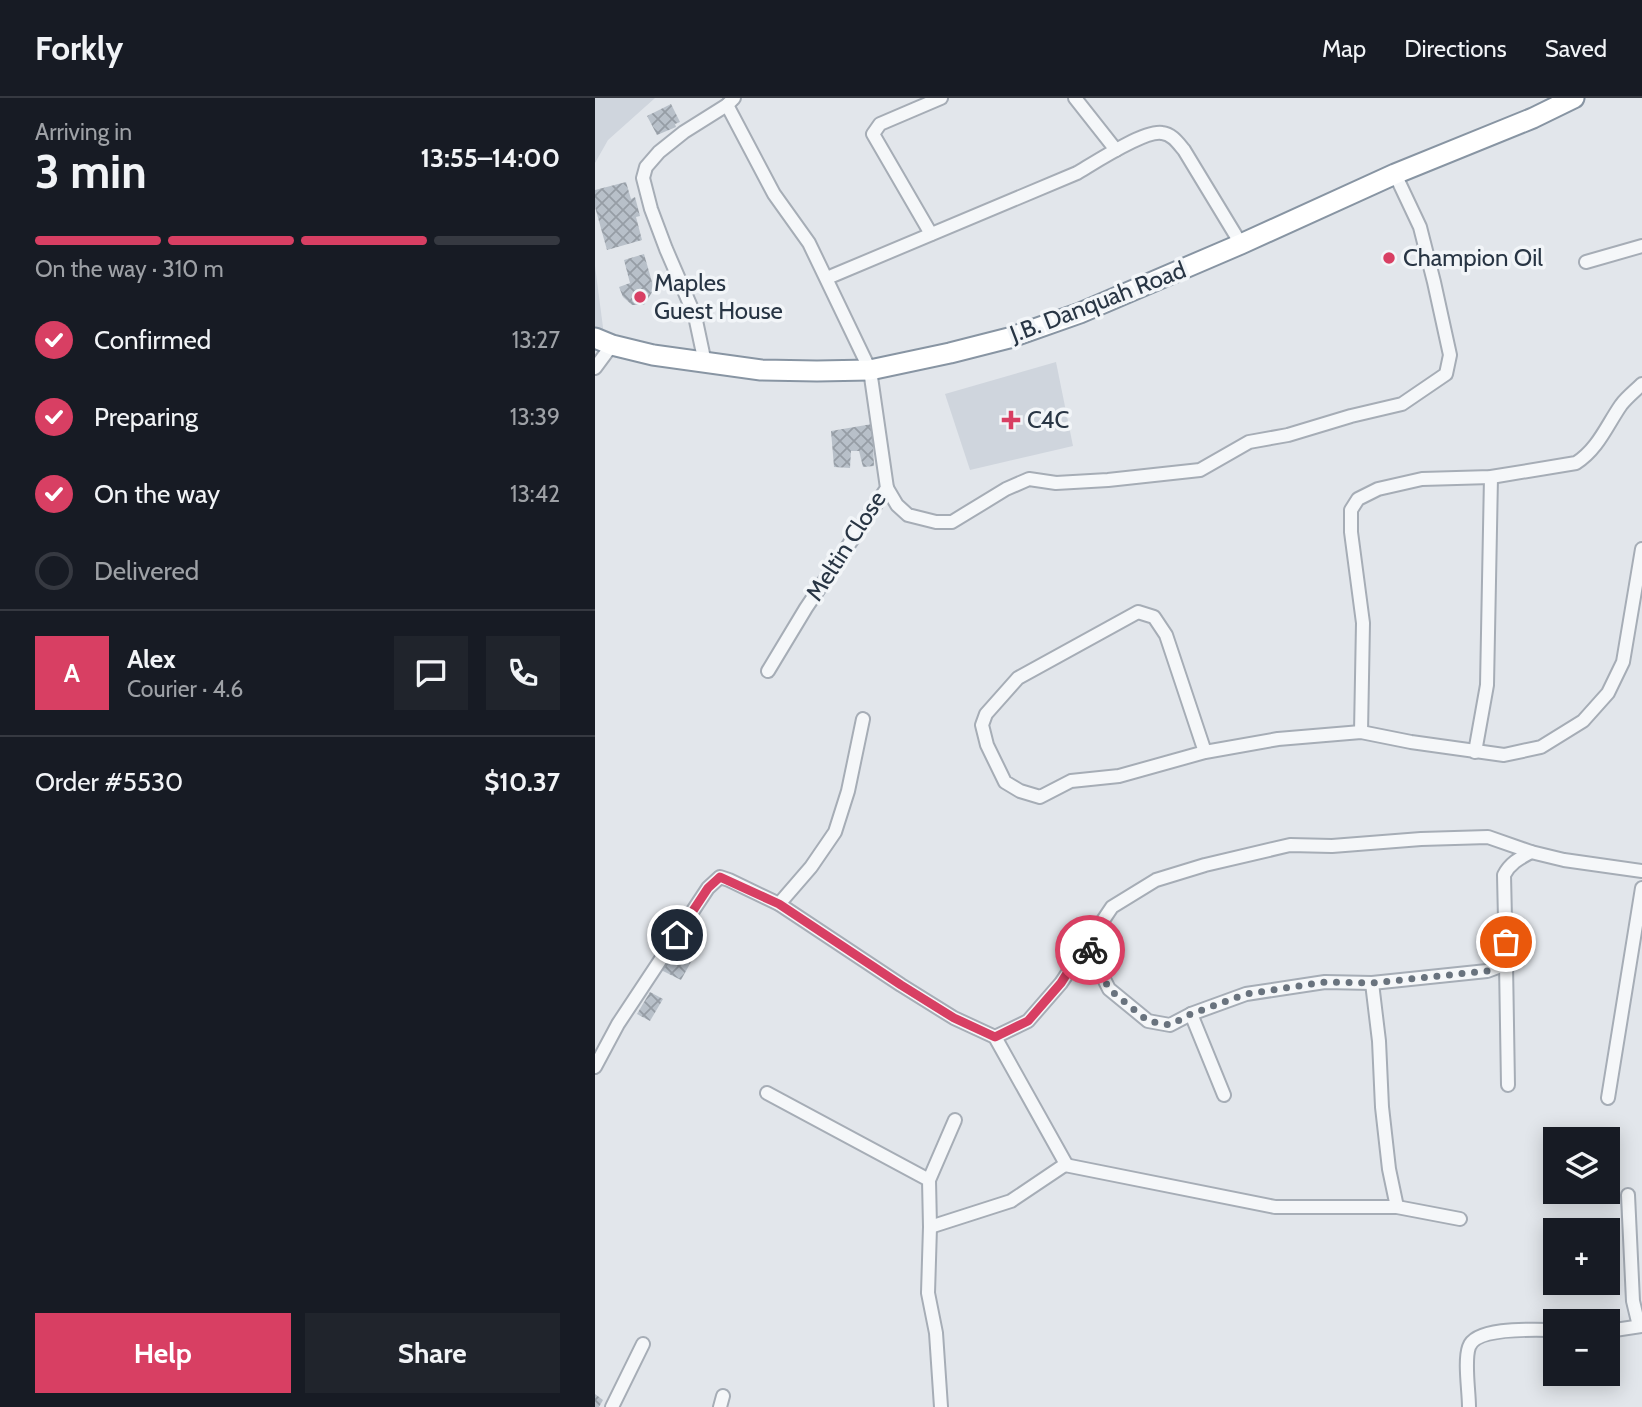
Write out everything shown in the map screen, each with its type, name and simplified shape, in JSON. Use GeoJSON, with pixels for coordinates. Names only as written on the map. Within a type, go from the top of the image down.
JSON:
{"type":"FeatureCollection","features":[{"type":"Feature","properties":{"kind":"highway","name":"J.B. Danquah Road"},"geometry":{"type":"LineString","coordinates":[[604,342],[653,355],[761,370],[870,370],[950,353],[1009,338],[1080,313],[1574,98]]}},
{"type":"Feature","properties":{"kind":"street"},"geometry":{"type":"LineString","coordinates":[[931,234],[873,134],[880,124],[941,98]]}},
{"type":"Feature","properties":{"kind":"street"},"geometry":{"type":"LineString","coordinates":[[1075,98],[1116,150]]}},
{"type":"Feature","properties":{"kind":"street"},"geometry":{"type":"LineString","coordinates":[[705,363],[695,316],[666,249],[643,178],[646,167],[659,152],[731,101]]}},
{"type":"Feature","properties":{"kind":"street","name":"Meltin Close"},"geometry":{"type":"LineString","coordinates":[[731,101],[774,194],[809,243],[870,370],[887,488],[806,608],[768,671]]}},
{"type":"Feature","properties":{"kind":"street"},"geometry":{"type":"LineString","coordinates":[[827,278],[1077,173],[1116,150],[1151,134],[1164,133],[1174,138],[1184,150],[1241,244]]}},
{"type":"Feature","properties":{"kind":"street"},"geometry":{"type":"LineString","coordinates":[[887,488],[897,505],[908,515],[936,522],[952,522],[1006,489],[1029,480],[1056,483],[1108,480],[1200,470],[1249,442],[1289,435],[1402,404],[1446,374],[1450,355],[1420,227],[1395,174]]}},
{"type":"Feature","properties":{"kind":"street"},"geometry":{"type":"LineString","coordinates":[[1586,262],[1642,246]]}},
{"type":"Feature","properties":{"kind":"street"},"geometry":{"type":"LineString","coordinates":[[595,368],[604,342]]}},
{"type":"Feature","properties":{"kind":"street"},"geometry":{"type":"LineString","coordinates":[[1361,732],[1363,624],[1351,532],[1351,510],[1358,499],[1378,489],[1422,479],[1491,477],[1576,463],[1586,457],[1623,402],[1642,384]]}},
{"type":"Feature","properties":{"kind":"street"},"geometry":{"type":"LineString","coordinates":[[1475,752],[1487,685],[1491,477]]}},
{"type":"Feature","properties":{"kind":"street"},"geometry":{"type":"LineString","coordinates":[[1205,752],[1166,635],[1154,617],[1138,612],[1018,678],[986,714],[982,725],[987,745],[1005,782],[1020,791],[1040,797],[1071,781],[1119,775],[1205,752],[1278,739],[1361,732],[1504,755],[1541,747],[1583,721],[1608,693],[1623,662],[1642,548]]}},
{"type":"Feature","properties":{"kind":"street"},"geometry":{"type":"LineString","coordinates":[[779,904],[811,867],[835,832],[848,791],[863,719]]}},
{"type":"Feature","properties":{"kind":"street"},"geometry":{"type":"LineString","coordinates":[[995,1037],[1028,1021],[1061,983],[1112,906],[1156,880],[1205,865],[1290,845],[1332,846],[1488,837],[1565,860],[1642,871]]}},
{"type":"Feature","properties":{"kind":"street"},"geometry":{"type":"LineString","coordinates":[[1508,1085],[1504,875],[1514,862],[1531,852]]}},
{"type":"Feature","properties":{"kind":"street"},"geometry":{"type":"LineString","coordinates":[[595,1067],[618,1024],[695,906],[720,877],[779,904],[954,1018],[995,1037],[1065,1165]]}},
{"type":"Feature","properties":{"kind":"street"},"geometry":{"type":"LineString","coordinates":[[1608,1098],[1642,888]]}},
{"type":"Feature","properties":{"kind":"street"},"geometry":{"type":"LineString","coordinates":[[1086,943],[1109,989],[1148,1021],[1170,1025],[1191,1014],[1246,994],[1325,982],[1372,983],[1487,971],[1506,964]]}},
{"type":"Feature","properties":{"kind":"street"},"geometry":{"type":"LineString","coordinates":[[1372,983],[1388,1157],[1397,1207]]}},
{"type":"Feature","properties":{"kind":"street"},"geometry":{"type":"LineString","coordinates":[[1191,1014],[1224,1095]]}},
{"type":"Feature","properties":{"kind":"street"},"geometry":{"type":"LineString","coordinates":[[767,1093],[929,1180]]}},
{"type":"Feature","properties":{"kind":"street"},"geometry":{"type":"LineString","coordinates":[[941,1407],[936,1333],[928,1293],[929,1180],[955,1120]]}},
{"type":"Feature","properties":{"kind":"street"},"geometry":{"type":"LineString","coordinates":[[930,1227],[1011,1202],[1065,1165],[1275,1208],[1397,1207],[1459,1219]]}},
{"type":"Feature","properties":{"kind":"street"},"geometry":{"type":"LineString","coordinates":[[1620,1329],[1640,1326],[1633,1301],[1627,1195]]}},
{"type":"Feature","properties":{"kind":"street"},"geometry":{"type":"LineString","coordinates":[[1469,1407],[1469,1344],[1478,1336],[1493,1332],[1543,1330]]}},
{"type":"Feature","properties":{"kind":"street"},"geometry":{"type":"LineString","coordinates":[[612,1407],[643,1344]]}},
{"type":"Feature","properties":{"kind":"shaded area"},"geometry":{"type":"Polygon","coordinates":[[[595,98],[655,98],[608,140],[595,163],[595,98]]]}},
{"type":"Feature","properties":{"kind":"shaded area"},"geometry":{"type":"Polygon","coordinates":[[[595,266],[604,335],[595,331],[595,266]]]}},
{"type":"Feature","properties":{"kind":"shaded area","name":"C4C"},"geometry":{"type":"Polygon","coordinates":[[[1056,362],[1073,446],[970,470],[945,394],[1056,362]]]}},
{"type":"Feature","properties":{"kind":"building"},"geometry":{"type":"Polygon","coordinates":[[[671,104],[680,122],[675,124],[676,127],[657,135],[647,116],[671,104]]]}},
{"type":"Feature","properties":{"kind":"building"},"geometry":{"type":"Polygon","coordinates":[[[626,182],[631,199],[635,197],[640,216],[636,217],[642,240],[607,250],[595,207],[595,190],[626,182]]]}},
{"type":"Feature","properties":{"kind":"building"},"geometry":{"type":"Polygon","coordinates":[[[644,254],[654,289],[644,305],[632,305],[623,297],[619,287],[630,283],[624,260],[644,254]]]}},
{"type":"Feature","properties":{"kind":"building"},"geometry":{"type":"Polygon","coordinates":[[[872,424],[874,466],[863,467],[859,451],[851,451],[850,468],[834,467],[831,431],[872,424]]]}},
{"type":"Feature","properties":{"kind":"building"},"geometry":{"type":"Polygon","coordinates":[[[678,940],[697,951],[681,980],[661,970],[678,940]]]}},
{"type":"Feature","properties":{"kind":"building"},"geometry":{"type":"Polygon","coordinates":[[[650,992],[663,999],[650,1021],[637,1014],[650,992]]]}},
{"type":"Feature","properties":{"kind":"building"},"geometry":{"type":"Polygon","coordinates":[[[595,1394],[603,1400],[599,1407],[595,1407],[595,1394]]]}},
{"type":"Feature","properties":{"kind":"way so far"},"geometry":{"type":"LineString","coordinates":[[1090,950],[1109,989],[1148,1021],[1170,1025],[1191,1014],[1246,994],[1325,982],[1372,983],[1487,971],[1506,964],[1506,942]]}},
{"type":"Feature","properties":{"kind":"place","name":"Champion Oil"},"geometry":{"type":"Point","coordinates":[1389,258]}},
{"type":"Feature","properties":{"kind":"place","name":"Maples Guest House"},"geometry":{"type":"Point","coordinates":[640,297]}},
{"type":"Feature","properties":{"kind":"place","name":"C4C"},"geometry":{"type":"Point","coordinates":[1011,420]}},
{"type":"Feature","properties":{"kind":"route"},"geometry":{"type":"LineString","coordinates":[[677,935],[708,888],[720,877],[779,904],[954,1018],[995,1037],[1028,1021],[1061,983],[1086,943],[1090,950]]}}]}
